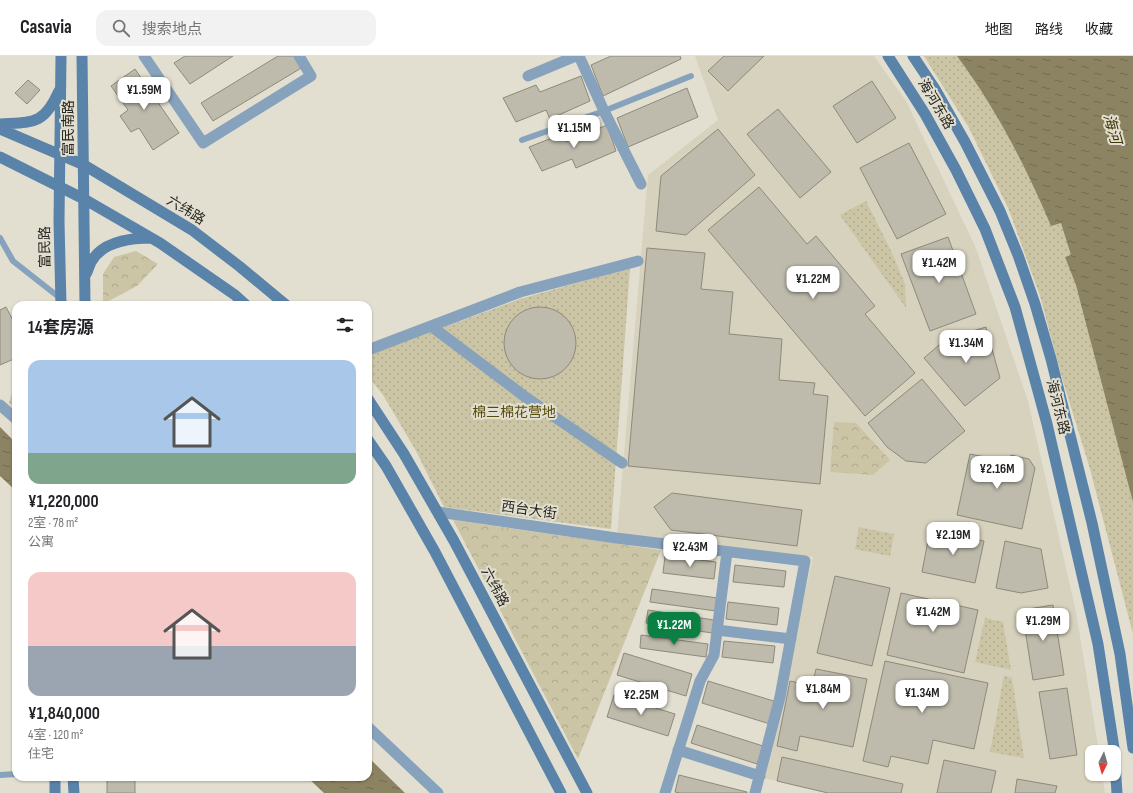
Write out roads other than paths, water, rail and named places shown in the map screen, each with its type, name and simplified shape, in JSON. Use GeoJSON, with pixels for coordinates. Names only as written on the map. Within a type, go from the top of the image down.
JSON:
{"type":"FeatureCollection","features":[{"type":"Feature","properties":{"kind":"main road","name":"富民南路"},"geometry":{"type":"LineString","coordinates":[[61,56],[61,85]]}},
{"type":"Feature","properties":{"kind":"main road","name":"富民南路"},"geometry":{"type":"LineString","coordinates":[[82,56],[84,199]]}},
{"type":"Feature","properties":{"kind":"main road","name":"海河东路"},"geometry":{"type":"LineString","coordinates":[[888,56],[925,114],[956,170],[985,229],[1015,307],[1047,424],[1098,644],[1114,748],[1117,793]]}},
{"type":"Feature","properties":{"kind":"main road","name":"海河东路"},"geometry":{"type":"LineString","coordinates":[[913,56],[935,89],[965,142],[996,204],[1018,255],[1035,304],[1070,435],[1095,539],[1120,654],[1133,748]]}},
{"type":"Feature","properties":{"kind":"main road"},"geometry":{"type":"LineString","coordinates":[[0,124],[36,120],[47,113],[53,104],[61,85]]}},
{"type":"Feature","properties":{"kind":"main road","name":"富民路"},"geometry":{"type":"LineString","coordinates":[[61,85],[61,301]]}},
{"type":"Feature","properties":{"kind":"main road"},"geometry":{"type":"LineString","coordinates":[[0,129],[60,155]]}},
{"type":"Feature","properties":{"kind":"main road","name":"六纬路"},"geometry":{"type":"LineString","coordinates":[[60,155],[84,165],[192,230],[240,266],[281,301]]}},
{"type":"Feature","properties":{"kind":"main road"},"geometry":{"type":"LineString","coordinates":[[0,157],[84,199],[152,238],[242,301]]}},
{"type":"Feature","properties":{"kind":"main road"},"geometry":{"type":"LineString","coordinates":[[84,199],[85,301]]}},
{"type":"Feature","properties":{"kind":"main road"},"geometry":{"type":"LineString","coordinates":[[84,281],[92,261],[101,251],[110,245],[139,238],[152,238]]}},
{"type":"Feature","properties":{"kind":"main road","name":"六纬路"},"geometry":{"type":"LineString","coordinates":[[372,405],[404,454],[462,555],[587,793]]}},
{"type":"Feature","properties":{"kind":"main road"},"geometry":{"type":"LineString","coordinates":[[372,446],[386,466],[435,552],[561,793]]}},
{"type":"Feature","properties":{"kind":"main road"},"geometry":{"type":"LineString","coordinates":[[54,781],[55,793]]}},
{"type":"Feature","properties":{"kind":"main road"},"geometry":{"type":"LineString","coordinates":[[73,781],[74,793]]}},
{"type":"Feature","properties":{"kind":"street"},"geometry":{"type":"LineString","coordinates":[[144,56],[203,143],[311,76],[299,56]]}},
{"type":"Feature","properties":{"kind":"street"},"geometry":{"type":"LineString","coordinates":[[528,76],[578,56],[641,184]]}},
{"type":"Feature","properties":{"kind":"street"},"geometry":{"type":"LineString","coordinates":[[372,348],[520,292],[638,261]]}},
{"type":"Feature","properties":{"kind":"street"},"geometry":{"type":"LineString","coordinates":[[431,326],[524,396],[622,464]]}},
{"type":"Feature","properties":{"kind":"street"},"geometry":{"type":"LineString","coordinates":[[0,404],[12,415]]}},
{"type":"Feature","properties":{"kind":"street","name":"西台大街"},"geometry":{"type":"LineString","coordinates":[[438,512],[616,538],[805,561],[791,639]]}},
{"type":"Feature","properties":{"kind":"street"},"geometry":{"type":"LineString","coordinates":[[664,793],[700,681],[714,655],[728,552]]}},
{"type":"Feature","properties":{"kind":"street"},"geometry":{"type":"LineString","coordinates":[[717,630],[791,639],[778,704],[755,793]]}},
{"type":"Feature","properties":{"kind":"street"},"geometry":{"type":"LineString","coordinates":[[372,731],[438,793]]}},
{"type":"Feature","properties":{"kind":"street"},"geometry":{"type":"LineString","coordinates":[[678,750],[760,776]]}},
{"type":"Feature","properties":{"kind":"lane"},"geometry":{"type":"LineString","coordinates":[[522,140],[604,111],[690,76]]}},
{"type":"Feature","properties":{"kind":"lane"},"geometry":{"type":"LineString","coordinates":[[0,238],[13,261],[61,301]]}},
{"type":"Feature","properties":{"kind":"lane"},"geometry":{"type":"LineString","coordinates":[[0,775],[12,774]]}},
{"type":"Feature","properties":{"kind":"water","name":"海河"},"geometry":{"type":"Polygon","coordinates":[[[957,56],[1133,56],[1133,502],[1076,285],[1065,257],[1071,255],[1061,223],[1051,226],[1021,160],[1009,138],[985,96],[957,56]]]}},
{"type":"Feature","properties":{"kind":"water"},"geometry":{"type":"Polygon","coordinates":[[[0,427],[12,439],[12,487],[0,476],[0,427]]]}},
{"type":"Feature","properties":{"kind":"water"},"geometry":{"type":"Polygon","coordinates":[[[372,761],[405,793],[324,793],[311,781],[372,781],[372,761]]]}},
{"type":"Feature","properties":{"kind":"park label","name":"棉三棉花营地"},"geometry":{"type":"Point","coordinates":[514,412]}}]}
